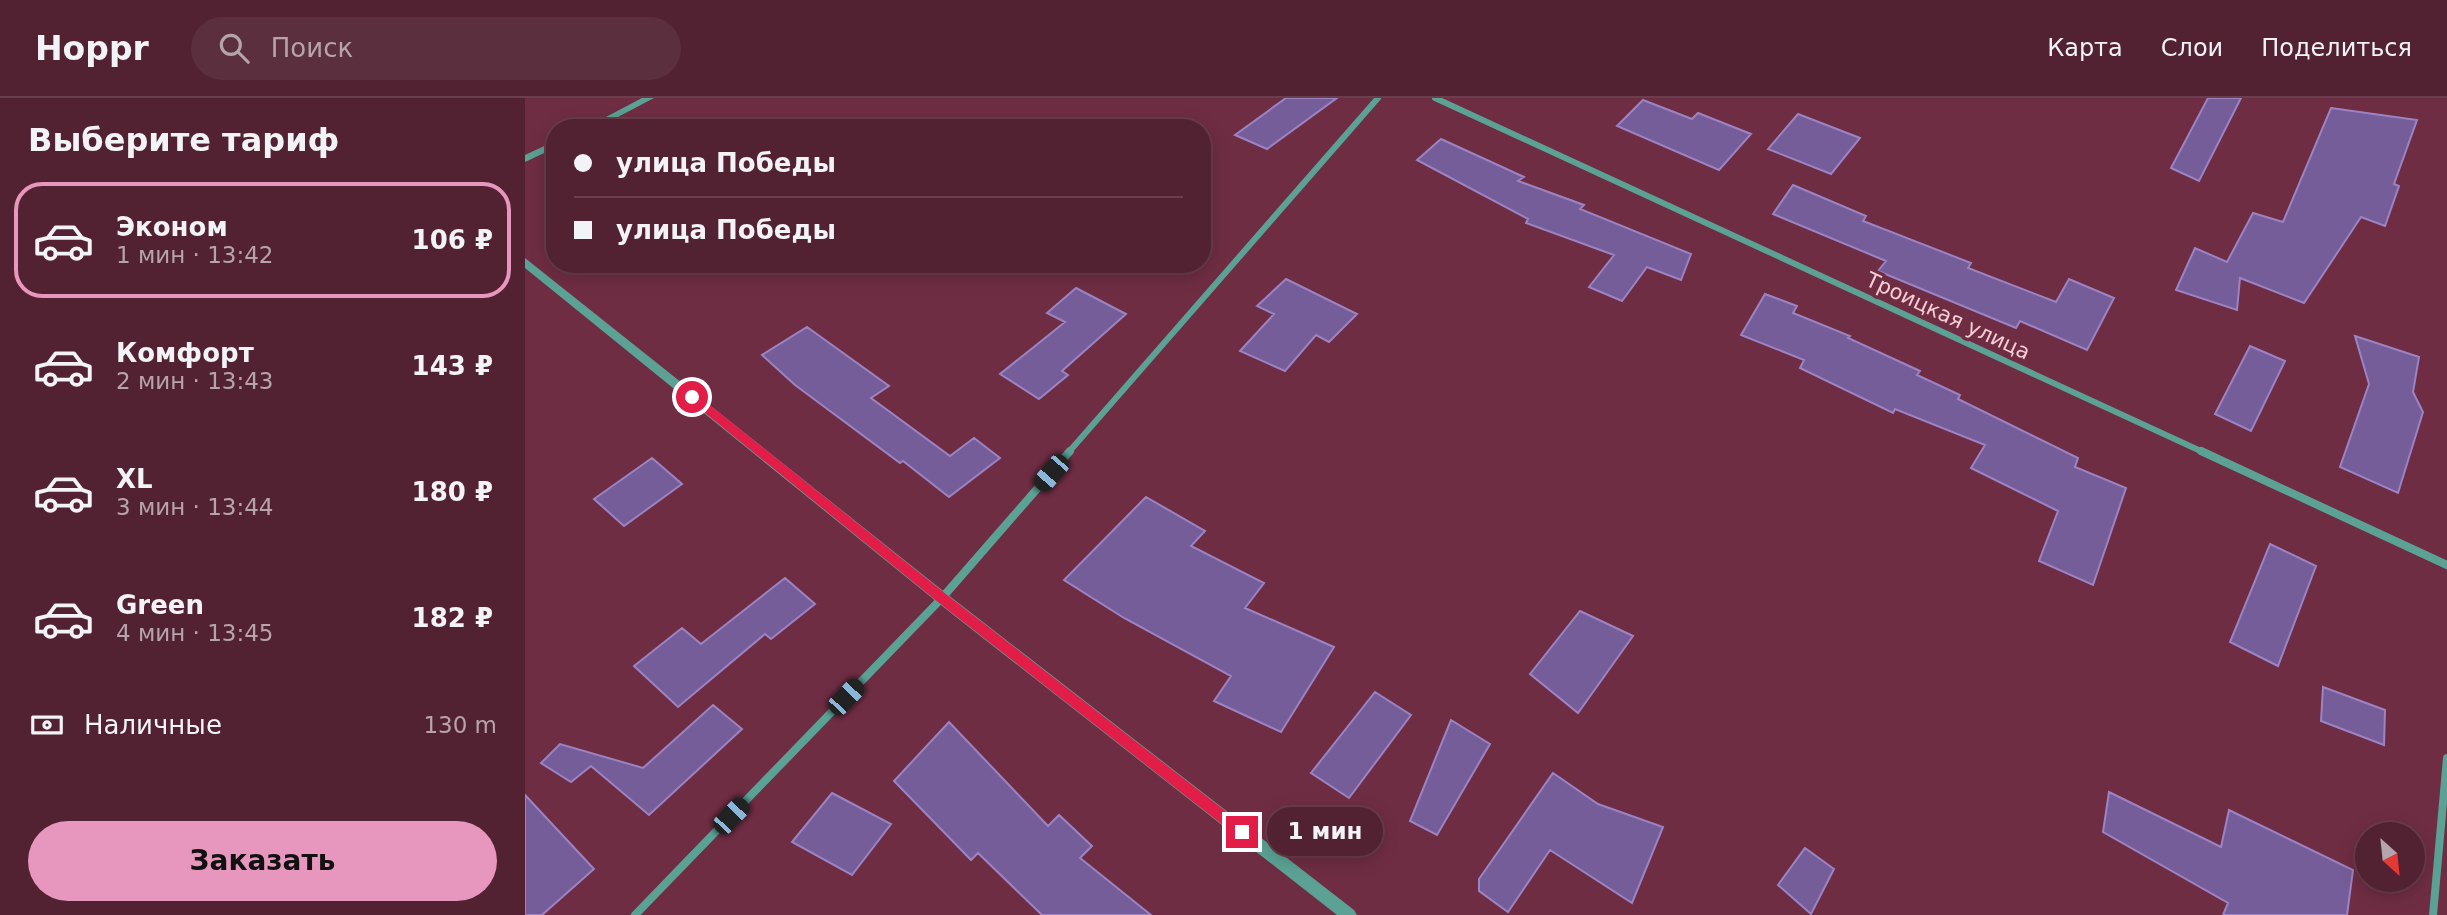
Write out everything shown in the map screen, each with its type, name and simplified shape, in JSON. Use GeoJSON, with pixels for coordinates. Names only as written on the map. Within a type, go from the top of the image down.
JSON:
{"type":"FeatureCollection","features":[{"type":"Feature","properties":{"kind":"street"},"geometry":{"type":"LineString","coordinates":[[607,119],[649,98]]}},
{"type":"Feature","properties":{"kind":"street"},"geometry":{"type":"LineString","coordinates":[[635,915],[942,598],[1378,98]]}},
{"type":"Feature","properties":{"kind":"street","name":"Троицкая улица"},"geometry":{"type":"LineString","coordinates":[[1435,98],[2447,565]]}},
{"type":"Feature","properties":{"kind":"street"},"geometry":{"type":"LineString","coordinates":[[525,159],[546,148]]}},
{"type":"Feature","properties":{"kind":"street"},"geometry":{"type":"LineString","coordinates":[[525,262],[942,598],[1349,915]]}},
{"type":"Feature","properties":{"kind":"street"},"geometry":{"type":"LineString","coordinates":[[2433,915],[2447,758]]}},
{"type":"Feature","properties":{"kind":"building"},"geometry":{"type":"Polygon","coordinates":[[[1286,98],[1337,98],[1267,149],[1235,135],[1286,98]]]}},
{"type":"Feature","properties":{"kind":"building"},"geometry":{"type":"Polygon","coordinates":[[[2208,98],[2241,98],[2199,181],[2171,168],[2208,98]]]}},
{"type":"Feature","properties":{"kind":"building"},"geometry":{"type":"Polygon","coordinates":[[[1643,100],[1692,119],[1698,113],[1751,134],[1719,170],[1617,126],[1643,100]]]}},
{"type":"Feature","properties":{"kind":"building"},"geometry":{"type":"Polygon","coordinates":[[[2331,108],[2417,120],[2394,184],[2399,186],[2385,226],[2361,217],[2304,303],[2240,278],[2237,310],[2176,290],[2195,248],[2227,262],[2253,213],[2283,222],[2331,108]]]}},
{"type":"Feature","properties":{"kind":"building"},"geometry":{"type":"Polygon","coordinates":[[[1798,114],[1860,138],[1831,174],[1768,149],[1798,114]]]}},
{"type":"Feature","properties":{"kind":"building"},"geometry":{"type":"Polygon","coordinates":[[[1441,139],[1524,177],[1518,181],[1584,205],[1580,209],[1691,254],[1681,280],[1647,267],[1622,301],[1589,287],[1614,255],[1526,223],[1528,219],[1417,160],[1441,139]]]}},
{"type":"Feature","properties":{"kind":"building"},"geometry":{"type":"Polygon","coordinates":[[[1793,185],[1866,216],[1863,221],[1971,263],[1968,268],[2056,302],[2069,279],[2114,298],[2087,350],[2020,321],[2016,328],[1878,271],[1886,261],[1773,214],[1793,185]]]}},
{"type":"Feature","properties":{"kind":"building"},"geometry":{"type":"Polygon","coordinates":[[[1286,279],[1357,314],[1329,342],[1316,335],[1285,371],[1240,351],[1274,314],[1257,306],[1286,279]]]}},
{"type":"Feature","properties":{"kind":"building"},"geometry":{"type":"Polygon","coordinates":[[[1076,288],[1126,314],[1062,371],[1068,375],[1039,399],[1000,374],[1065,322],[1047,313],[1076,288]]]}},
{"type":"Feature","properties":{"kind":"building"},"geometry":{"type":"Polygon","coordinates":[[[1765,294],[1797,306],[1793,313],[1850,336],[1848,338],[1920,371],[1917,375],[1960,395],[1958,399],[2078,458],[2075,467],[2126,488],[2093,585],[2039,561],[2058,511],[1971,468],[1985,445],[1895,409],[1893,413],[1800,368],[1804,360],[1741,335],[1765,294]]]}},
{"type":"Feature","properties":{"kind":"building"},"geometry":{"type":"Polygon","coordinates":[[[807,327],[889,386],[871,398],[950,456],[974,438],[1000,458],[949,497],[795,385],[762,355],[807,327]]]}},
{"type":"Feature","properties":{"kind":"building"},"geometry":{"type":"Polygon","coordinates":[[[2355,336],[2419,357],[2413,392],[2423,412],[2398,493],[2340,467],[2369,384],[2355,336]]]}},
{"type":"Feature","properties":{"kind":"building"},"geometry":{"type":"Polygon","coordinates":[[[2250,346],[2285,361],[2251,431],[2215,414],[2250,346]]]}},
{"type":"Feature","properties":{"kind":"building"},"geometry":{"type":"Polygon","coordinates":[[[652,458],[682,484],[624,526],[594,499],[652,458]]]}},
{"type":"Feature","properties":{"kind":"building"},"geometry":{"type":"Polygon","coordinates":[[[1146,497],[1205,531],[1191,546],[1264,583],[1245,608],[1334,647],[1281,732],[1214,701],[1231,676],[1124,618],[1064,580],[1146,497]]]}},
{"type":"Feature","properties":{"kind":"building"},"geometry":{"type":"Polygon","coordinates":[[[2270,544],[2316,566],[2278,666],[2230,642],[2270,544]]]}},
{"type":"Feature","properties":{"kind":"building"},"geometry":{"type":"Polygon","coordinates":[[[785,578],[815,604],[771,639],[765,634],[678,707],[634,666],[682,628],[701,644],[785,578]]]}},
{"type":"Feature","properties":{"kind":"building"},"geometry":{"type":"Polygon","coordinates":[[[1580,611],[1633,636],[1578,713],[1530,674],[1580,611]]]}},
{"type":"Feature","properties":{"kind":"building"},"geometry":{"type":"Polygon","coordinates":[[[2323,687],[2385,710],[2384,745],[2321,721],[2323,687]]]}},
{"type":"Feature","properties":{"kind":"building"},"geometry":{"type":"Polygon","coordinates":[[[1375,692],[1411,715],[1349,798],[1311,773],[1375,692]]]}},
{"type":"Feature","properties":{"kind":"building"},"geometry":{"type":"Polygon","coordinates":[[[713,705],[742,729],[649,815],[591,766],[571,782],[541,763],[560,744],[643,768],[713,705]]]}},
{"type":"Feature","properties":{"kind":"building"},"geometry":{"type":"Polygon","coordinates":[[[1451,720],[1490,744],[1437,835],[1410,821],[1451,720]]]}},
{"type":"Feature","properties":{"kind":"building"},"geometry":{"type":"Polygon","coordinates":[[[949,722],[1048,826],[1059,815],[1092,846],[1080,858],[1151,915],[1042,915],[978,853],[971,860],[894,781],[949,722]]]}},
{"type":"Feature","properties":{"kind":"building"},"geometry":{"type":"Polygon","coordinates":[[[1553,773],[1598,804],[1663,827],[1632,903],[1550,850],[1508,912],[1479,891],[1479,879],[1553,773]]]}},
{"type":"Feature","properties":{"kind":"building"},"geometry":{"type":"Polygon","coordinates":[[[2109,792],[2221,847],[2229,810],[2353,870],[2347,915],[2223,915],[2228,903],[2103,832],[2109,792]]]}},
{"type":"Feature","properties":{"kind":"building"},"geometry":{"type":"Polygon","coordinates":[[[832,793],[891,824],[852,875],[792,842],[832,793]]]}},
{"type":"Feature","properties":{"kind":"building"},"geometry":{"type":"Polygon","coordinates":[[[525,795],[594,869],[542,915],[525,915],[525,795]]]}},
{"type":"Feature","properties":{"kind":"building"},"geometry":{"type":"Polygon","coordinates":[[[1805,848],[1834,869],[1811,914],[1778,885],[1805,848]]]}},
{"type":"Feature","properties":{"kind":"route"},"geometry":{"type":"LineString","coordinates":[[692,397],[942,598],[1242,832]]}}]}
